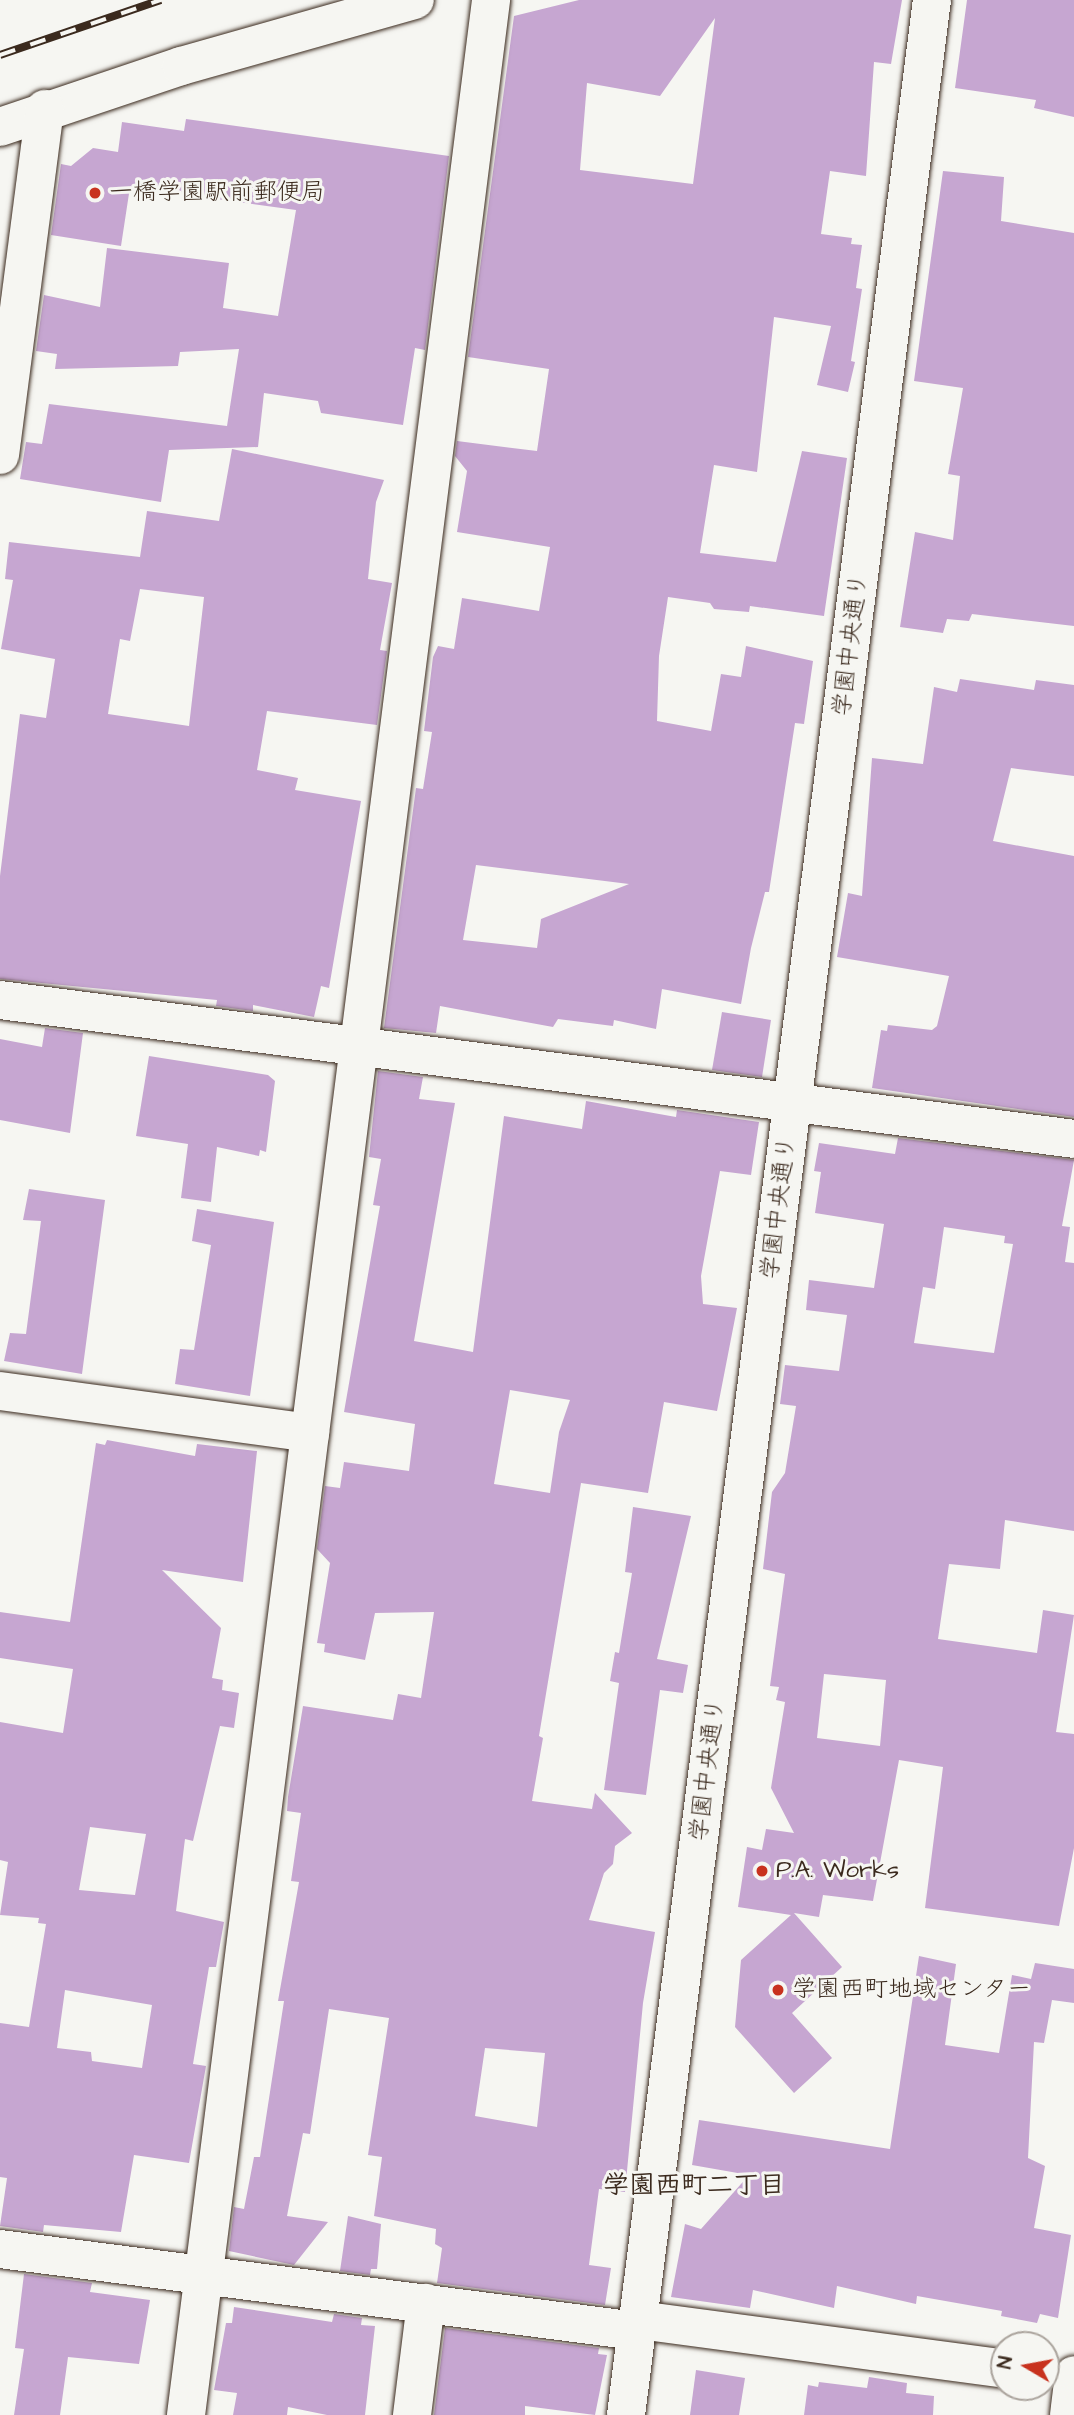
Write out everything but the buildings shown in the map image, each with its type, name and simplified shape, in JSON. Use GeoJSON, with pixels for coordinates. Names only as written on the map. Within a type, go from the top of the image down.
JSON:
{"type":"FeatureCollection","features":[{"type":"Feature","properties":{"kind":"street"},"geometry":{"type":"LineString","coordinates":[[0,127],[46,109],[415,0]]}},
{"type":"Feature","properties":{"kind":"street"},"geometry":{"type":"LineString","coordinates":[[186,2415],[491,0]]}},
{"type":"Feature","properties":{"kind":"street","name":"学園中央通り"},"geometry":{"type":"LineString","coordinates":[[626,2415],[932,0]]}},
{"type":"Feature","properties":{"kind":"street"},"geometry":{"type":"LineString","coordinates":[[0,455],[46,109]]}},
{"type":"Feature","properties":{"kind":"street"},"geometry":{"type":"LineString","coordinates":[[0,1000],[1074,1139]]}},
{"type":"Feature","properties":{"kind":"street"},"geometry":{"type":"LineString","coordinates":[[0,1391],[310,1433]]}},
{"type":"Feature","properties":{"kind":"street"},"geometry":{"type":"LineString","coordinates":[[1,2253],[990,2367]]}},
{"type":"Feature","properties":{"kind":"street"},"geometry":{"type":"LineString","coordinates":[[412,2415],[426,2304]]}},
{"type":"Feature","properties":{"kind":"street"},"geometry":{"type":"LineString","coordinates":[[1069,2415],[1074,2377]]}},
{"type":"Feature","properties":{"kind":"railway"},"geometry":{"type":"LineString","coordinates":[[0,55],[161,0]]}},
{"type":"Feature","properties":{"kind":"place","name":"一橋学園駅前郵便局"},"geometry":{"type":"Point","coordinates":[95,193]}},
{"type":"Feature","properties":{"kind":"place","name":"P.A. Works"},"geometry":{"type":"Point","coordinates":[762,1871]}},
{"type":"Feature","properties":{"kind":"place","name":"学園西町地域センター"},"geometry":{"type":"Point","coordinates":[778,1990]}},
{"type":"Feature","properties":{"kind":"district","name":"学園西町二丁目"},"geometry":{"type":"Point","coordinates":[694,2186]}}]}
